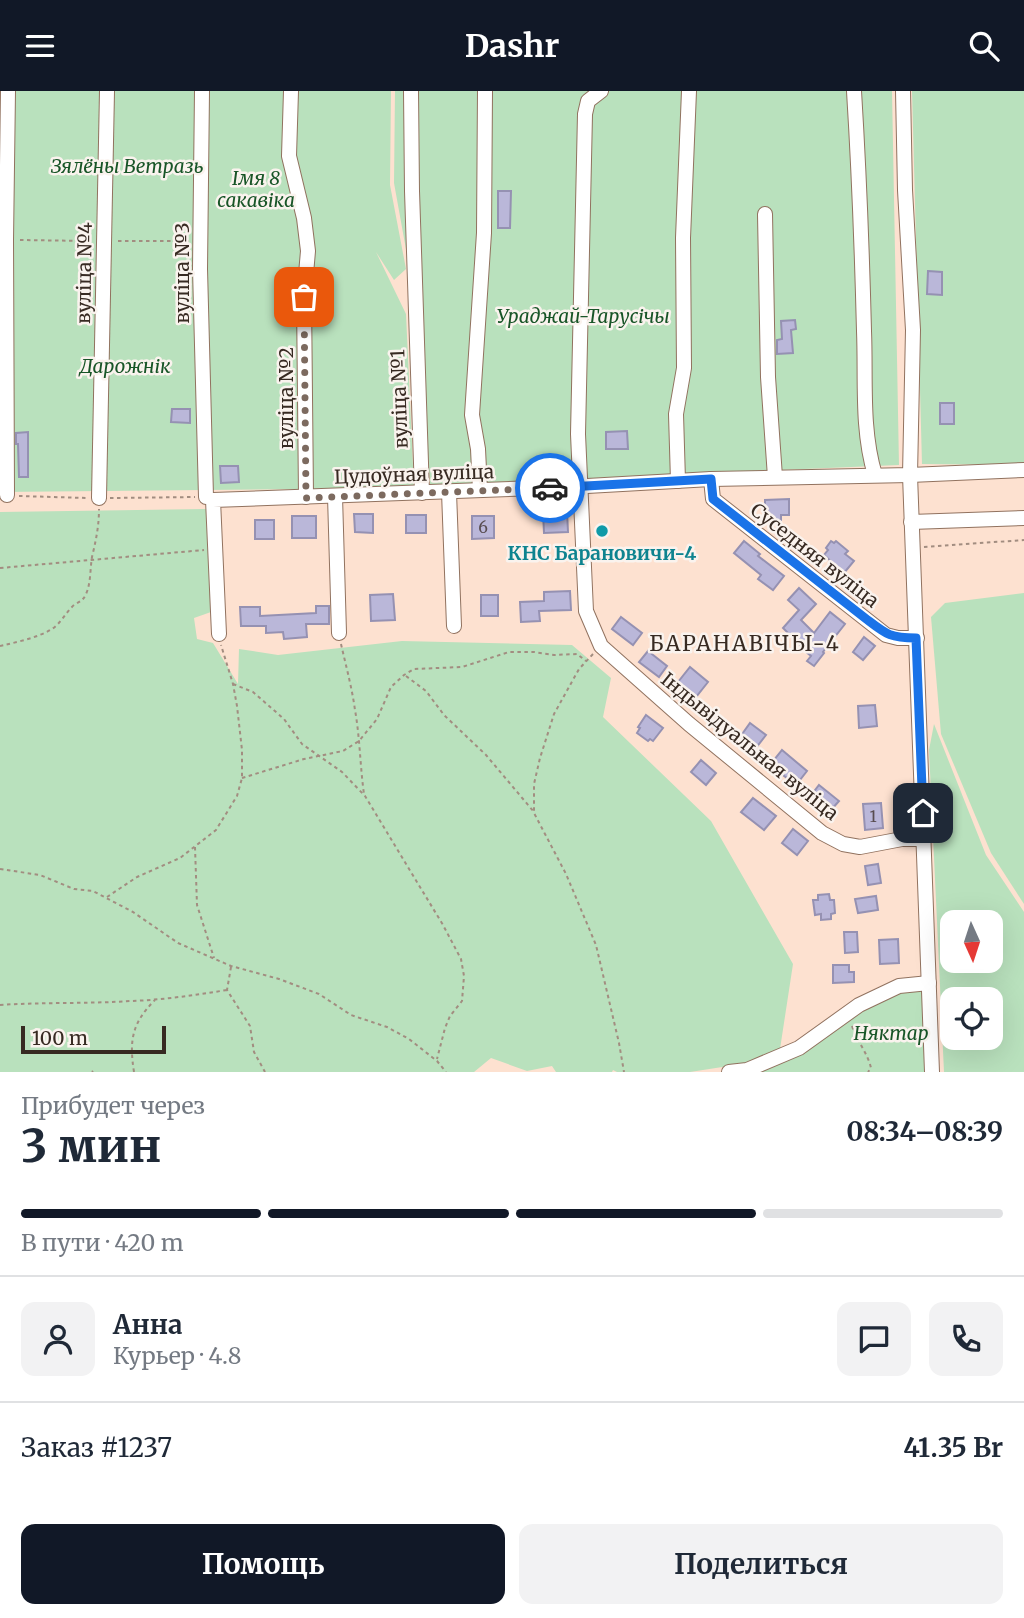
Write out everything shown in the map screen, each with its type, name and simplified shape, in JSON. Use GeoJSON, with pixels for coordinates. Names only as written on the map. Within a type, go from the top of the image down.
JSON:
{"type":"FeatureCollection","features":[{"type":"Feature","properties":{"kind":"street"},"geometry":{"type":"LineString","coordinates":[[6,495],[8,91]]}},
{"type":"Feature","properties":{"kind":"street","name":"вуліца №4"},"geometry":{"type":"LineString","coordinates":[[99,498],[107,91]]}},
{"type":"Feature","properties":{"kind":"street","name":"вуліца №3"},"geometry":{"type":"LineString","coordinates":[[202,91],[200,269],[209,499],[215,549],[219,634]]}},
{"type":"Feature","properties":{"kind":"street","name":"вуліца №2"},"geometry":{"type":"LineString","coordinates":[[291,91],[289,156],[304,218],[308,251],[304,297],[306,498]]}},
{"type":"Feature","properties":{"kind":"street","name":"вуліца №1"},"geometry":{"type":"LineString","coordinates":[[411,91],[422,493]]}},
{"type":"Feature","properties":{"kind":"street"},"geometry":{"type":"LineString","coordinates":[[480,490],[478,449],[472,415],[484,233],[485,91]]}},
{"type":"Feature","properties":{"kind":"street","name":"Індывідуальная вуліца"},"geometry":{"type":"LineString","coordinates":[[601,91],[588,101],[585,114],[578,434],[586,611],[601,646],[689,724],[822,833],[843,844],[860,848],[902,839],[923,839]]}},
{"type":"Feature","properties":{"kind":"street"},"geometry":{"type":"LineString","coordinates":[[678,481],[676,414],[684,368],[683,238],[689,91]]}},
{"type":"Feature","properties":{"kind":"street"},"geometry":{"type":"LineString","coordinates":[[854,91],[861,203],[866,404],[869,456],[874,475]]}},
{"type":"Feature","properties":{"kind":"street"},"geometry":{"type":"LineString","coordinates":[[903,91],[905,190],[913,330],[911,522],[932,1072]]}},
{"type":"Feature","properties":{"kind":"street"},"geometry":{"type":"LineString","coordinates":[[765,214],[768,377],[775,477]]}},
{"type":"Feature","properties":{"kind":"street","name":"Цудоўная вуліца"},"geometry":{"type":"LineString","coordinates":[[209,499],[306,498],[711,479],[1024,470]]}},
{"type":"Feature","properties":{"kind":"street","name":"Суседняя вуліца"},"geometry":{"type":"LineString","coordinates":[[711,479],[713,499],[886,635],[916,638]]}},
{"type":"Feature","properties":{"kind":"street"},"geometry":{"type":"LineString","coordinates":[[449,492],[454,626]]}},
{"type":"Feature","properties":{"kind":"street"},"geometry":{"type":"LineString","coordinates":[[335,496],[339,633]]}},
{"type":"Feature","properties":{"kind":"street"},"geometry":{"type":"LineString","coordinates":[[911,522],[1017,519],[1024,529]]}},
{"type":"Feature","properties":{"kind":"street"},"geometry":{"type":"LineString","coordinates":[[729,1072],[747,1070],[799,1048],[859,1005],[899,986],[929,983]]}},
{"type":"Feature","properties":{"kind":"path"},"geometry":{"type":"LineString","coordinates":[[0,646],[51,630],[74,605],[82,601],[87,593],[99,527],[99,498]]}},
{"type":"Feature","properties":{"kind":"path"},"geometry":{"type":"LineString","coordinates":[[913,547],[1024,540]]}},
{"type":"Feature","properties":{"kind":"path"},"geometry":{"type":"LineString","coordinates":[[0,568],[215,549]]}},
{"type":"Feature","properties":{"kind":"path"},"geometry":{"type":"LineString","coordinates":[[339,633],[355,708],[365,796]]}},
{"type":"Feature","properties":{"kind":"path"},"geometry":{"type":"LineString","coordinates":[[106,897],[137,877],[180,858],[216,830],[237,796],[242,778],[241,739],[233,684],[219,634]]}},
{"type":"Feature","properties":{"kind":"path"},"geometry":{"type":"LineString","coordinates":[[534,813],[534,784],[554,714],[579,669],[601,646]]}},
{"type":"Feature","properties":{"kind":"path"},"geometry":{"type":"LineString","coordinates":[[242,778],[343,751],[359,741],[377,719],[391,687],[414,669],[462,667],[509,652],[577,654],[586,661]]}},
{"type":"Feature","properties":{"kind":"path"},"geometry":{"type":"LineString","coordinates":[[404,675],[426,691],[444,715],[486,755],[534,813],[566,874],[596,945],[624,1072]]}},
{"type":"Feature","properties":{"kind":"path"},"geometry":{"type":"LineString","coordinates":[[233,684],[253,692],[284,719],[302,744],[342,772],[365,796],[443,925],[461,959],[464,976],[462,1002],[450,1016],[437,1061]]}},
{"type":"Feature","properties":{"kind":"path"},"geometry":{"type":"LineString","coordinates":[[195,846],[197,905],[214,959]]}},
{"type":"Feature","properties":{"kind":"path"},"geometry":{"type":"LineString","coordinates":[[0,870],[40,875],[74,889],[93,891],[133,912],[178,943],[232,966],[318,993],[351,1014],[387,1027],[409,1039],[437,1061],[446,1072]]}},
{"type":"Feature","properties":{"kind":"path"},"geometry":{"type":"LineString","coordinates":[[232,966],[227,991],[250,1026],[254,1052],[265,1072]]}},
{"type":"Feature","properties":{"kind":"path"},"geometry":{"type":"LineString","coordinates":[[0,1005],[130,1001],[227,991]]}},
{"type":"Feature","properties":{"kind":"path"},"geometry":{"type":"LineString","coordinates":[[134,1072],[131,1053],[133,1034],[145,1010],[156,999]]}},
{"type":"Feature","properties":{"kind":"path"},"geometry":{"type":"LineString","coordinates":[[851,1023],[859,1045],[870,1063],[868,1072]]}},
{"type":"Feature","properties":{"kind":"green space","name":"Дарожнік"},"geometry":{"type":"Polygon","coordinates":[[[0,91],[391,91],[390,185],[406,269],[394,280],[376,252],[406,314],[414,488],[0,492],[0,91]]]}},
{"type":"Feature","properties":{"kind":"green space","name":"Ураджай-Тарусічы"},"geometry":{"type":"Polygon","coordinates":[[[395,91],[892,91],[899,465],[430,485],[420,327],[394,183],[395,91]]]}},
{"type":"Feature","properties":{"kind":"green space"},"geometry":{"type":"Polygon","coordinates":[[[912,91],[1024,91],[1024,465],[922,464],[912,91]]]}},
{"type":"Feature","properties":{"kind":"green space"},"geometry":{"type":"Polygon","coordinates":[[[206,509],[211,612],[194,618],[197,639],[213,643],[238,684],[239,649],[278,655],[402,641],[572,645],[611,678],[603,717],[711,821],[793,964],[780,1049],[748,1063],[690,1072],[556,1072],[552,1066],[527,1071],[491,1058],[474,1072],[0,1072],[0,512],[206,509]]]}},
{"type":"Feature","properties":{"kind":"green space"},"geometry":{"type":"Polygon","coordinates":[[[1024,593],[1024,904],[991,853],[941,734],[931,617],[945,603],[1024,593]]]}},
{"type":"Feature","properties":{"kind":"green space"},"geometry":{"type":"Polygon","coordinates":[[[934,724],[986,855],[1024,912],[1024,1072],[944,1072],[943,1050],[1003,1050],[1003,987],[940,987],[929,750],[934,724]]]}},
{"type":"Feature","properties":{"kind":"green space","name":"Няктар"},"geometry":{"type":"Polygon","coordinates":[[[929,983],[932,1072],[747,1072],[859,1005],[929,983]]]}},
{"type":"Feature","properties":{"kind":"building"},"geometry":{"type":"Polygon","coordinates":[[[498,191],[511,191],[510,228],[498,228],[498,191]]]}},
{"type":"Feature","properties":{"kind":"building"},"geometry":{"type":"Polygon","coordinates":[[[928,271],[942,272],[942,295],[927,294],[928,271]]]}},
{"type":"Feature","properties":{"kind":"building"},"geometry":{"type":"Polygon","coordinates":[[[795,320],[796,329],[791,330],[793,353],[777,354],[777,340],[782,339],[781,321],[795,320]]]}},
{"type":"Feature","properties":{"kind":"building"},"geometry":{"type":"Polygon","coordinates":[[[940,403],[954,403],[954,424],[940,424],[940,403]]]}},
{"type":"Feature","properties":{"kind":"building"},"geometry":{"type":"Polygon","coordinates":[[[172,409],[190,409],[190,423],[171,422],[172,409]]]}},
{"type":"Feature","properties":{"kind":"building"},"geometry":{"type":"Polygon","coordinates":[[[627,431],[628,449],[606,449],[606,432],[627,431]]]}},
{"type":"Feature","properties":{"kind":"building"},"geometry":{"type":"Polygon","coordinates":[[[28,432],[28,477],[19,477],[16,433],[28,432]]]}},
{"type":"Feature","properties":{"kind":"building"},"geometry":{"type":"Polygon","coordinates":[[[220,466],[238,466],[239,482],[221,483],[220,466]]]}},
{"type":"Feature","properties":{"kind":"building"},"geometry":{"type":"Polygon","coordinates":[[[789,499],[789,515],[781,515],[781,520],[770,520],[770,516],[765,516],[765,500],[789,499]]]}},
{"type":"Feature","properties":{"kind":"building"},"geometry":{"type":"Polygon","coordinates":[[[567,511],[568,532],[544,533],[543,512],[567,511]]]}},
{"type":"Feature","properties":{"kind":"building"},"geometry":{"type":"Polygon","coordinates":[[[354,514],[373,514],[373,533],[355,532],[354,514]]]}},
{"type":"Feature","properties":{"kind":"building"},"geometry":{"type":"Polygon","coordinates":[[[406,515],[426,515],[426,533],[406,533],[406,515]]]}},
{"type":"Feature","properties":{"kind":"building"},"geometry":{"type":"Polygon","coordinates":[[[292,516],[316,516],[316,538],[292,538],[292,516]]]}},
{"type":"Feature","properties":{"kind":"building"},"geometry":{"type":"Polygon","coordinates":[[[472,516],[494,516],[494,538],[472,539],[472,516]]]}},
{"type":"Feature","properties":{"kind":"building"},"geometry":{"type":"Polygon","coordinates":[[[255,520],[274,520],[274,539],[255,539],[255,520]]]}},
{"type":"Feature","properties":{"kind":"building"},"geometry":{"type":"Polygon","coordinates":[[[744,541],[784,576],[773,590],[758,579],[761,575],[734,553],[744,541]]]}},
{"type":"Feature","properties":{"kind":"building"},"geometry":{"type":"Polygon","coordinates":[[[831,541],[836,541],[848,551],[845,554],[854,561],[844,573],[824,555],[831,541]]]}},
{"type":"Feature","properties":{"kind":"building"},"geometry":{"type":"Polygon","coordinates":[[[799,588],[816,604],[801,620],[814,633],[830,612],[845,624],[814,666],[807,661],[811,656],[783,628],[799,610],[788,600],[799,588]]]}},
{"type":"Feature","properties":{"kind":"building"},"geometry":{"type":"Polygon","coordinates":[[[570,591],[571,610],[539,611],[540,621],[521,622],[520,602],[544,601],[544,592],[570,591]]]}},
{"type":"Feature","properties":{"kind":"building"},"geometry":{"type":"Polygon","coordinates":[[[393,594],[395,620],[371,621],[370,595],[393,594]]]}},
{"type":"Feature","properties":{"kind":"building"},"geometry":{"type":"Polygon","coordinates":[[[481,595],[498,595],[498,616],[481,616],[481,595]]]}},
{"type":"Feature","properties":{"kind":"building"},"geometry":{"type":"Polygon","coordinates":[[[316,606],[329,606],[329,624],[306,624],[307,637],[284,639],[283,632],[266,633],[266,626],[241,626],[240,607],[260,607],[260,616],[316,613],[316,606]]]}},
{"type":"Feature","properties":{"kind":"building"},"geometry":{"type":"Polygon","coordinates":[[[621,617],[642,633],[633,645],[612,629],[621,617]]]}},
{"type":"Feature","properties":{"kind":"building"},"geometry":{"type":"Polygon","coordinates":[[[864,637],[875,646],[863,660],[853,652],[864,637]]]}},
{"type":"Feature","properties":{"kind":"building"},"geometry":{"type":"Polygon","coordinates":[[[648,651],[667,666],[659,677],[639,662],[648,651]]]}},
{"type":"Feature","properties":{"kind":"building"},"geometry":{"type":"Polygon","coordinates":[[[690,667],[708,682],[696,697],[678,682],[690,667]]]}},
{"type":"Feature","properties":{"kind":"building"},"geometry":{"type":"Polygon","coordinates":[[[875,705],[877,726],[859,728],[858,706],[875,705]]]}},
{"type":"Feature","properties":{"kind":"building"},"geometry":{"type":"Polygon","coordinates":[[[646,715],[663,728],[653,741],[648,741],[637,733],[646,715]]]}},
{"type":"Feature","properties":{"kind":"building"},"geometry":{"type":"Polygon","coordinates":[[[750,723],[766,735],[755,749],[740,737],[750,723]]]}},
{"type":"Feature","properties":{"kind":"building"},"geometry":{"type":"Polygon","coordinates":[[[782,750],[807,771],[796,785],[770,765],[782,750]]]}},
{"type":"Feature","properties":{"kind":"building"},"geometry":{"type":"Polygon","coordinates":[[[701,760],[716,773],[706,785],[691,772],[701,760]]]}},
{"type":"Feature","properties":{"kind":"building"},"geometry":{"type":"Polygon","coordinates":[[[819,785],[839,801],[831,810],[812,794],[819,785]]]}},
{"type":"Feature","properties":{"kind":"building"},"geometry":{"type":"Polygon","coordinates":[[[753,798],[776,816],[764,830],[741,812],[753,798]]]}},
{"type":"Feature","properties":{"kind":"building"},"geometry":{"type":"Polygon","coordinates":[[[881,803],[883,828],[865,830],[863,804],[881,803]]]}},
{"type":"Feature","properties":{"kind":"building"},"geometry":{"type":"Polygon","coordinates":[[[793,829],[808,841],[797,855],[782,843],[793,829]]]}},
{"type":"Feature","properties":{"kind":"building"},"geometry":{"type":"Polygon","coordinates":[[[878,864],[881,883],[868,885],[865,866],[878,864]]]}},
{"type":"Feature","properties":{"kind":"building"},"geometry":{"type":"Polygon","coordinates":[[[829,894],[830,900],[834,900],[835,913],[831,914],[831,919],[821,920],[821,914],[815,915],[813,900],[818,900],[818,895],[829,894]]]}},
{"type":"Feature","properties":{"kind":"building"},"geometry":{"type":"Polygon","coordinates":[[[876,896],[878,910],[858,913],[855,899],[876,896]]]}},
{"type":"Feature","properties":{"kind":"building"},"geometry":{"type":"Polygon","coordinates":[[[844,932],[857,932],[858,952],[845,953],[844,932]]]}},
{"type":"Feature","properties":{"kind":"building"},"geometry":{"type":"Polygon","coordinates":[[[898,939],[899,963],[880,964],[879,940],[898,939]]]}},
{"type":"Feature","properties":{"kind":"building"},"geometry":{"type":"Polygon","coordinates":[[[833,965],[849,965],[849,972],[854,972],[854,982],[833,983],[833,965]]]}},
{"type":"Feature","properties":{"kind":"way so far"},"geometry":{"type":"LineString","coordinates":[[304,297],[306,498],[550,488]]}},
{"type":"Feature","properties":{"kind":"place","name":"КНС Барановичи-4"},"geometry":{"type":"Point","coordinates":[602,531]}},
{"type":"Feature","properties":{"kind":"district","name":"БАРАНАВІЧЫ-4"},"geometry":{"type":"Point","coordinates":[745,644]}},
{"type":"Feature","properties":{"kind":"route"},"geometry":{"type":"LineString","coordinates":[[550,488],[711,479],[713,499],[886,635],[916,638],[923,813]]}},
{"type":"Feature","properties":{"kind":"park label","name":"Зялёны Ветразь"},"geometry":{"type":"Point","coordinates":[127,166]}},
{"type":"Feature","properties":{"kind":"park label","name":"Імя 8 сакавіка"},"geometry":{"type":"Point","coordinates":[256,189]}}]}
